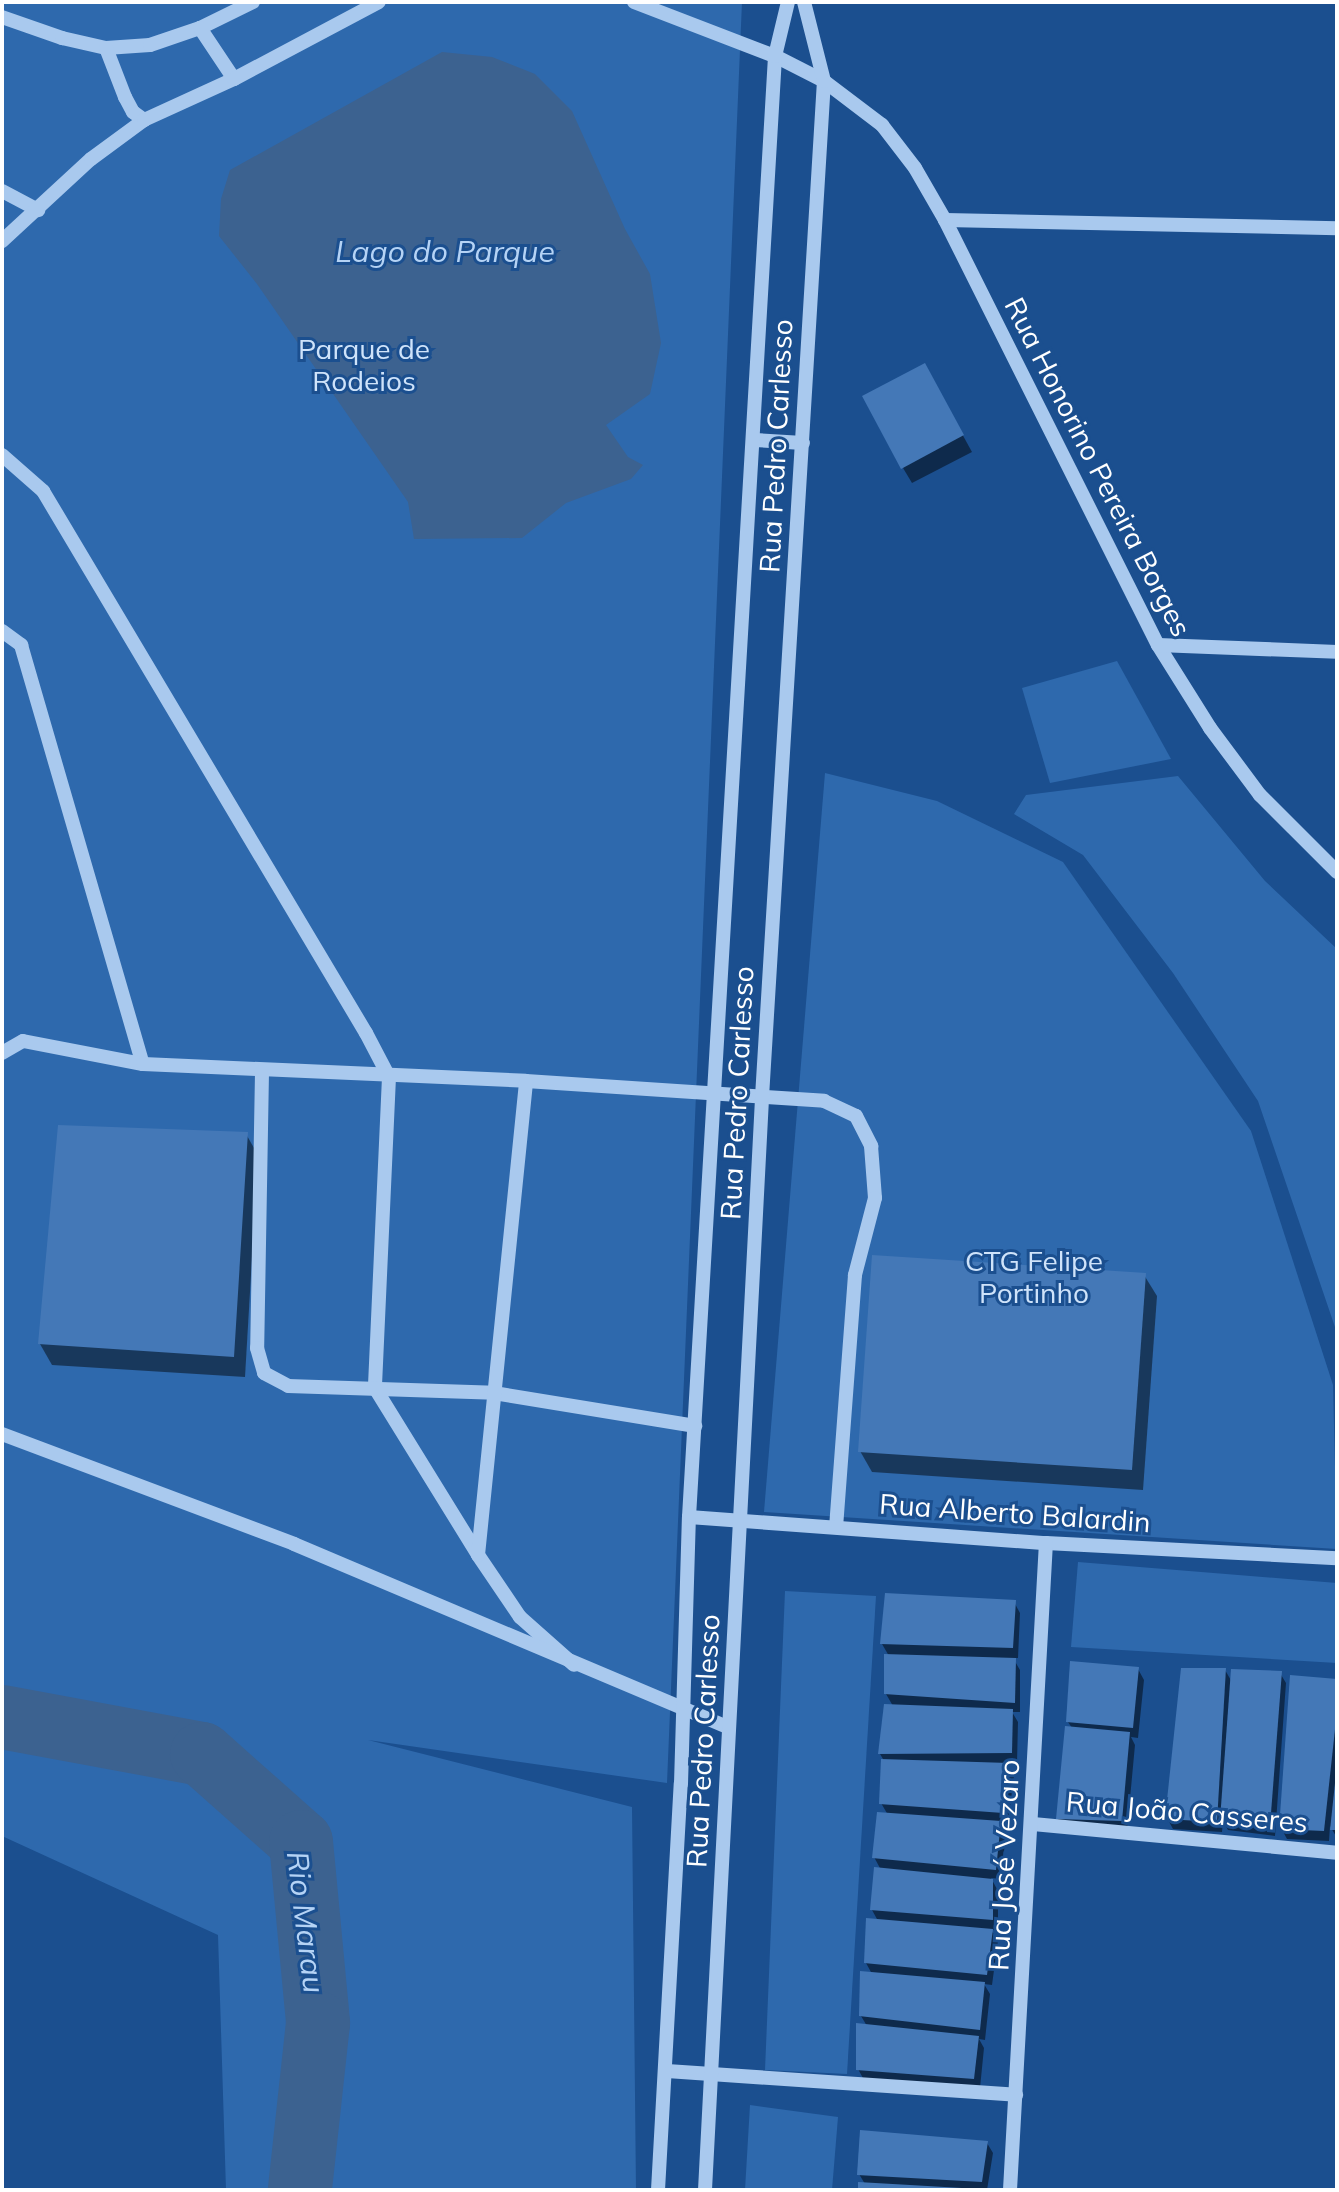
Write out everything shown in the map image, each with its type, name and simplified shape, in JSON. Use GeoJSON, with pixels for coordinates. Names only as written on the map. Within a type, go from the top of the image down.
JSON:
{"type":"FeatureCollection","features":[{"type":"Feature","properties":{"kind":"street"},"geometry":{"type":"LineString","coordinates":[[2,17],[62,38],[106,48],[150,45],[200,28],[253,2]]}},
{"type":"Feature","properties":{"kind":"street"},"geometry":{"type":"LineString","coordinates":[[2,241],[91,159],[144,120],[234,79],[379,2]]}},
{"type":"Feature","properties":{"kind":"street","name":"Rua Honorino Pereira Borges"},"geometry":{"type":"LineString","coordinates":[[634,2],[775,56],[824,81],[882,125],[915,168],[945,220],[1158,645],[1210,728],[1260,795],[1337,872]]}},
{"type":"Feature","properties":{"kind":"street","name":"Rua Pedro Carlesso"},"geometry":{"type":"LineString","coordinates":[[658,2190],[667,2071],[689,1517],[755,440],[775,56],[788,2]]}},
{"type":"Feature","properties":{"kind":"street","name":"Rua Pedro Carlesso"},"geometry":{"type":"LineString","coordinates":[[705,2190],[762,1097],[824,81],[804,2]]}},
{"type":"Feature","properties":{"kind":"street"},"geometry":{"type":"LineString","coordinates":[[200,28],[234,79]]}},
{"type":"Feature","properties":{"kind":"street"},"geometry":{"type":"LineString","coordinates":[[106,48],[129,104],[144,120]]}},
{"type":"Feature","properties":{"kind":"street"},"geometry":{"type":"LineString","coordinates":[[2,191],[38,210]]}},
{"type":"Feature","properties":{"kind":"street"},"geometry":{"type":"LineString","coordinates":[[945,220],[1337,228]]}},
{"type":"Feature","properties":{"kind":"street"},"geometry":{"type":"LineString","coordinates":[[755,440],[803,443]]}},
{"type":"Feature","properties":{"kind":"street"},"geometry":{"type":"LineString","coordinates":[[2,455],[43,491],[358,1019],[389,1077],[375,1388],[520,1617],[574,1665]]}},
{"type":"Feature","properties":{"kind":"street"},"geometry":{"type":"LineString","coordinates":[[2,631],[21,645],[143,1064]]}},
{"type":"Feature","properties":{"kind":"street"},"geometry":{"type":"LineString","coordinates":[[1158,645],[1337,652]]}},
{"type":"Feature","properties":{"kind":"street"},"geometry":{"type":"LineString","coordinates":[[2,1053],[23,1041],[143,1064],[262,1072],[526,1081],[715,1093],[824,1101],[856,1116],[871,1146],[875,1198],[855,1275],[836,1526]]}},
{"type":"Feature","properties":{"kind":"street"},"geometry":{"type":"LineString","coordinates":[[262,1072],[257,1348],[264,1373],[288,1386],[494,1393],[695,1426]]}},
{"type":"Feature","properties":{"kind":"street"},"geometry":{"type":"LineString","coordinates":[[478,1555],[526,1081]]}},
{"type":"Feature","properties":{"kind":"street"},"geometry":{"type":"LineString","coordinates":[[2,1434],[294,1544],[729,1728]]}},
{"type":"Feature","properties":{"kind":"street","name":"Rua Alberto Balardin"},"geometry":{"type":"LineString","coordinates":[[689,1517],[1046,1543],[1337,1558]]}},
{"type":"Feature","properties":{"kind":"street","name":"Rua José Vezaro"},"geometry":{"type":"LineString","coordinates":[[1010,2190],[1033,1824],[1046,1543]]}},
{"type":"Feature","properties":{"kind":"street","name":"Rua João Casseres"},"geometry":{"type":"LineString","coordinates":[[1033,1824],[1337,1853]]}},
{"type":"Feature","properties":{"kind":"street"},"geometry":{"type":"LineString","coordinates":[[667,2071],[1016,2095]]}},
{"type":"Feature","properties":{"kind":"green space","name":"Parque de Rodeios"},"geometry":{"type":"Polygon","coordinates":[[[2,2],[742,2],[667,1783],[368,1740],[632,1807],[636,2190],[226,2190],[218,1935],[2,1836],[2,2]]]}},
{"type":"Feature","properties":{"kind":"green space"},"geometry":{"type":"Polygon","coordinates":[[[1117,661],[1171,759],[1050,783],[1022,688],[1117,661]]]}},
{"type":"Feature","properties":{"kind":"green space","name":"CTG Felipe Portinho"},"geometry":{"type":"Polygon","coordinates":[[[825,773],[937,801],[1063,862],[1251,1131],[1333,1385],[1337,1549],[764,1512],[825,773]]]}},
{"type":"Feature","properties":{"kind":"green space"},"geometry":{"type":"Polygon","coordinates":[[[1178,776],[1265,881],[1337,949],[1337,1333],[1258,1101],[1173,973],[1083,855],[1014,814],[1026,795],[1178,776]]]}},
{"type":"Feature","properties":{"kind":"green space"},"geometry":{"type":"Polygon","coordinates":[[[1078,1562],[1337,1583],[1337,1663],[1071,1647],[1078,1562]]]}},
{"type":"Feature","properties":{"kind":"green space"},"geometry":{"type":"Polygon","coordinates":[[[785,1591],[876,1596],[847,2074],[765,2070],[785,1591]]]}},
{"type":"Feature","properties":{"kind":"green space"},"geometry":{"type":"Polygon","coordinates":[[[750,2105],[838,2117],[832,2190],[745,2190],[750,2105]]]}},
{"type":"Feature","properties":{"kind":"water","name":"Lago do Parque"},"geometry":{"type":"Polygon","coordinates":[[[442,52],[492,57],[535,74],[572,111],[625,229],[650,274],[661,343],[650,394],[606,425],[628,457],[643,465],[631,479],[566,503],[522,538],[414,539],[408,502],[257,284],[219,236],[221,199],[230,170],[442,52]]]}},
{"type":"Feature","properties":{"kind":"building"},"geometry":{"type":"Polygon","coordinates":[[[925,363],[964,435],[901,469],[862,396],[925,363]]]}},
{"type":"Feature","properties":{"kind":"building"},"geometry":{"type":"Polygon","coordinates":[[[58,1125],[248,1132],[234,1357],[38,1344],[58,1125]]]}},
{"type":"Feature","properties":{"kind":"building","name":"CTG Felipe Portinho"},"geometry":{"type":"Polygon","coordinates":[[[872,1255],[1146,1273],[1132,1470],[858,1452],[872,1255]]]}},
{"type":"Feature","properties":{"kind":"building"},"geometry":{"type":"Polygon","coordinates":[[[885,1593],[1016,1600],[1013,1648],[880,1644],[885,1593]]]}},
{"type":"Feature","properties":{"kind":"building"},"geometry":{"type":"Polygon","coordinates":[[[884,1654],[1016,1658],[1015,1703],[884,1694],[884,1654]]]}},
{"type":"Feature","properties":{"kind":"building"},"geometry":{"type":"Polygon","coordinates":[[[1070,1661],[1139,1667],[1133,1728],[1066,1722],[1070,1661]]]}},
{"type":"Feature","properties":{"kind":"building"},"geometry":{"type":"Polygon","coordinates":[[[1181,1668],[1226,1668],[1217,1822],[1165,1819],[1181,1668]]]}},
{"type":"Feature","properties":{"kind":"building"},"geometry":{"type":"Polygon","coordinates":[[[1231,1669],[1282,1671],[1270,1826],[1220,1820],[1231,1669]]]}},
{"type":"Feature","properties":{"kind":"building"},"geometry":{"type":"Polygon","coordinates":[[[1290,1675],[1337,1679],[1337,1711],[1324,1831],[1279,1829],[1290,1675]]]}},
{"type":"Feature","properties":{"kind":"building"},"geometry":{"type":"Polygon","coordinates":[[[884,1704],[1013,1709],[1012,1753],[878,1754],[884,1704]]]}},
{"type":"Feature","properties":{"kind":"building"},"geometry":{"type":"Polygon","coordinates":[[[1065,1726],[1130,1732],[1122,1821],[1056,1819],[1065,1726]]]}},
{"type":"Feature","properties":{"kind":"building"},"geometry":{"type":"Polygon","coordinates":[[[881,1759],[1009,1763],[1003,1813],[879,1804],[881,1759]]]}},
{"type":"Feature","properties":{"kind":"building"},"geometry":{"type":"Polygon","coordinates":[[[1335,1783],[1337,1830],[1330,1830],[1335,1783]]]}},
{"type":"Feature","properties":{"kind":"building"},"geometry":{"type":"Polygon","coordinates":[[[877,1812],[1001,1821],[996,1870],[872,1858],[877,1812]]]}},
{"type":"Feature","properties":{"kind":"building"},"geometry":{"type":"Polygon","coordinates":[[[874,1867],[993,1879],[993,1920],[870,1910],[874,1867]]]}},
{"type":"Feature","properties":{"kind":"building"},"geometry":{"type":"Polygon","coordinates":[[[866,1918],[993,1929],[987,1975],[864,1963],[866,1918]]]}},
{"type":"Feature","properties":{"kind":"building"},"geometry":{"type":"Polygon","coordinates":[[[860,1971],[985,1982],[980,2030],[859,2016],[860,1971]]]}},
{"type":"Feature","properties":{"kind":"building"},"geometry":{"type":"Polygon","coordinates":[[[856,2023],[979,2036],[974,2079],[856,2070],[856,2023]]]}},
{"type":"Feature","properties":{"kind":"building"},"geometry":{"type":"Polygon","coordinates":[[[860,2130],[988,2141],[982,2182],[857,2175],[860,2130]]]}},
{"type":"Feature","properties":{"kind":"building"},"geometry":{"type":"Polygon","coordinates":[[[858,2182],[962,2188],[962,2190],[858,2190],[858,2182]]]}},
{"type":"Feature","properties":{"kind":"waterway","name":"Rio Marau"},"geometry":{"type":"LineString","coordinates":[[2,1717],[202,1754],[301,1842],[318,2023],[300,2190]]}}]}
